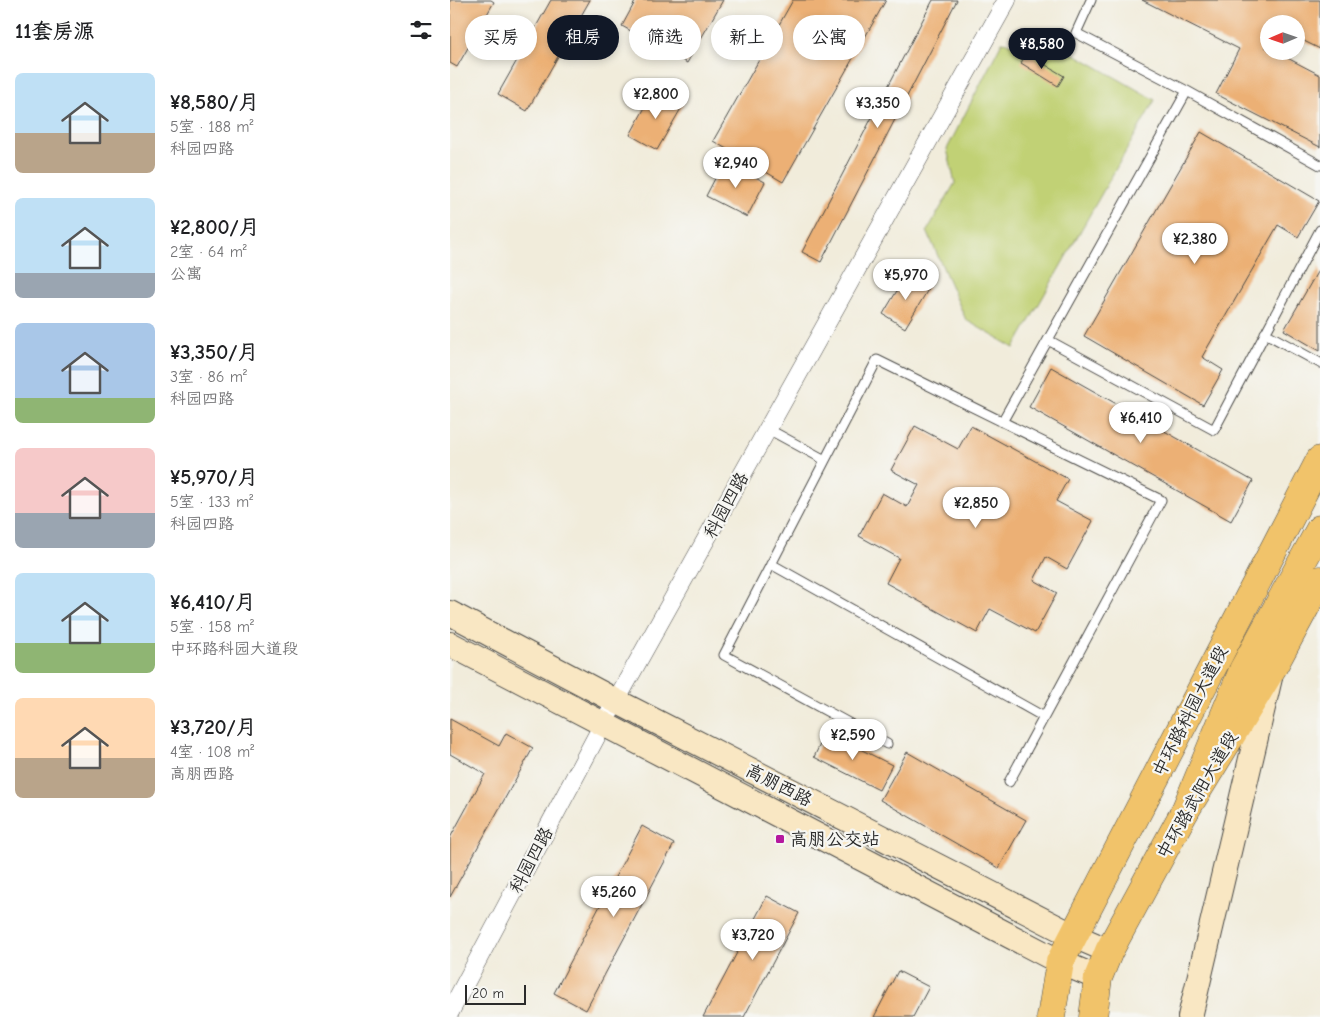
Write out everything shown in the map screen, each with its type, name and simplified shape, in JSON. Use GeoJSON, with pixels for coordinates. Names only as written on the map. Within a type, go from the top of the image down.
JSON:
{"type":"FeatureCollection","features":[{"type":"Feature","properties":{"kind":"main road","name":"中环路科园大道段"},"geometry":{"type":"LineString","coordinates":[[1060,962],[1320,460]]}},
{"type":"Feature","properties":{"kind":"main road"},"geometry":{"type":"LineString","coordinates":[[1185,811],[1242,670],[1320,529]]}},
{"type":"Feature","properties":{"kind":"main road","name":"中环路武阳大道段"},"geometry":{"type":"LineString","coordinates":[[1093,1017],[1098,978],[1109,951],[1185,811],[1273,667],[1320,580]]}},
{"type":"Feature","properties":{"kind":"main road"},"geometry":{"type":"LineString","coordinates":[[1051,1017],[1060,962]]}},
{"type":"Feature","properties":{"kind":"street","name":"科园四路"},"geometry":{"type":"LineString","coordinates":[[450,1012],[603,724],[1007,0]]}},
{"type":"Feature","properties":{"kind":"street","name":"高朋西路"},"geometry":{"type":"LineString","coordinates":[[450,614],[1074,936],[1109,951]]}},
{"type":"Feature","properties":{"kind":"street","name":"高朋西路"},"geometry":{"type":"LineString","coordinates":[[450,644],[1060,962],[1098,978]]}},
{"type":"Feature","properties":{"kind":"street"},"geometry":{"type":"LineString","coordinates":[[1190,1017],[1273,667]]}},
{"type":"Feature","properties":{"kind":"lane"},"geometry":{"type":"LineString","coordinates":[[1092,0],[1076,33],[1187,91],[1320,165]]}},
{"type":"Feature","properties":{"kind":"lane"},"geometry":{"type":"LineString","coordinates":[[1002,422],[1187,91]]}},
{"type":"Feature","properties":{"kind":"lane"},"geometry":{"type":"LineString","coordinates":[[1048,340],[1214,430],[1320,230]]}},
{"type":"Feature","properties":{"kind":"lane"},"geometry":{"type":"LineString","coordinates":[[1265,333],[1320,363]]}},
{"type":"Feature","properties":{"kind":"lane"},"geometry":{"type":"LineString","coordinates":[[887,744],[724,655],[877,360],[1161,500],[1009,782]]}},
{"type":"Feature","properties":{"kind":"lane"},"geometry":{"type":"LineString","coordinates":[[768,428],[825,460]]}},
{"type":"Feature","properties":{"kind":"lane"},"geometry":{"type":"LineString","coordinates":[[770,564],[1044,717]]}},
{"type":"Feature","properties":{"kind":"green space"},"geometry":{"type":"Polygon","coordinates":[[[1002,42],[1071,52],[1155,100],[1014,348],[966,320],[927,231],[955,183],[947,149],[1002,42]]]}},
{"type":"Feature","properties":{"kind":"building"},"geometry":{"type":"Polygon","coordinates":[[[450,0],[491,0],[494,2],[487,15],[465,15],[465,53],[457,67],[450,63],[450,0]]]}},
{"type":"Feature","properties":{"kind":"building"},"geometry":{"type":"Polygon","coordinates":[[[551,0],[590,0],[581,15],[547,15],[547,60],[556,60],[527,111],[498,94],[517,60],[537,60],[537,25],[551,0]]]}},
{"type":"Feature","properties":{"kind":"building"},"geometry":{"type":"Polygon","coordinates":[[[636,0],[723,0],[714,15],[711,15],[711,21],[701,38],[701,15],[629,15],[629,30],[622,26],[636,0]]]}},
{"type":"Feature","properties":{"kind":"building"},"geometry":{"type":"Polygon","coordinates":[[[793,0],[886,0],[865,37],[865,15],[793,15],[793,60],[852,60],[783,182],[713,141],[759,60],[783,60],[783,18],[793,0]]]}},
{"type":"Feature","properties":{"kind":"building"},"geometry":{"type":"Polygon","coordinates":[[[933,0],[957,0],[821,262],[802,252],[933,0]]]}},
{"type":"Feature","properties":{"kind":"building"},"geometry":{"type":"Polygon","coordinates":[[[1142,0],[1320,0],[1320,49],[1305,42],[1305,15],[1260,15],[1260,60],[1291,60],[1320,75],[1320,147],[1216,94],[1239,49],[1142,0]]]}},
{"type":"Feature","properties":{"kind":"building"},"geometry":{"type":"Polygon","coordinates":[[[1026,53],[1064,76],[1058,86],[1021,63],[1026,53]]]}},
{"type":"Feature","properties":{"kind":"building"},"geometry":{"type":"Polygon","coordinates":[[[655,89],[683,105],[657,150],[630,135],[655,89]]]}},
{"type":"Feature","properties":{"kind":"building"},"geometry":{"type":"Polygon","coordinates":[[[1201,132],[1319,201],[1298,237],[1278,225],[1202,357],[1223,370],[1203,405],[1084,336],[1201,132]]]}},
{"type":"Feature","properties":{"kind":"building"},"geometry":{"type":"Polygon","coordinates":[[[724,161],[765,182],[747,217],[706,196],[724,161]]]}},
{"type":"Feature","properties":{"kind":"building"},"geometry":{"type":"Polygon","coordinates":[[[1320,267],[1320,351],[1284,330],[1320,267]]]}},
{"type":"Feature","properties":{"kind":"building"},"geometry":{"type":"Polygon","coordinates":[[[907,274],[929,288],[905,328],[883,314],[907,274]]]}},
{"type":"Feature","properties":{"kind":"building"},"geometry":{"type":"Polygon","coordinates":[[[1051,367],[1253,481],[1231,521],[1029,407],[1051,367]]]}},
{"type":"Feature","properties":{"kind":"building"},"geometry":{"type":"Polygon","coordinates":[[[915,426],[958,449],[971,426],[1068,479],[1056,501],[1093,521],[1067,569],[1046,557],[1034,580],[1057,593],[1035,633],[990,609],[977,633],[886,583],[899,558],[859,536],[882,493],[907,507],[919,485],[891,470],[915,426]]]}},
{"type":"Feature","properties":{"kind":"building"},"geometry":{"type":"Polygon","coordinates":[[[450,719],[499,746],[506,733],[533,748],[450,897],[450,838],[485,774],[450,754],[450,719]]]}},
{"type":"Feature","properties":{"kind":"building"},"geometry":{"type":"Polygon","coordinates":[[[826,732],[892,765],[879,790],[814,757],[826,732]]]}},
{"type":"Feature","properties":{"kind":"building"},"geometry":{"type":"Polygon","coordinates":[[[907,752],[1026,820],[999,868],[880,800],[907,752]]]}},
{"type":"Feature","properties":{"kind":"building"},"geometry":{"type":"Polygon","coordinates":[[[642,826],[674,844],[586,1010],[554,993],[642,826]]]}},
{"type":"Feature","properties":{"kind":"building"},"geometry":{"type":"Polygon","coordinates":[[[767,896],[799,913],[744,1017],[703,1017],[767,896]]]}},
{"type":"Feature","properties":{"kind":"building"},"geometry":{"type":"Polygon","coordinates":[[[898,971],[929,987],[913,1017],[874,1017],[898,971]]]}},
{"type":"Feature","properties":{"kind":"place","name":"高朋公交站"},"geometry":{"type":"Point","coordinates":[780,839]}}]}
